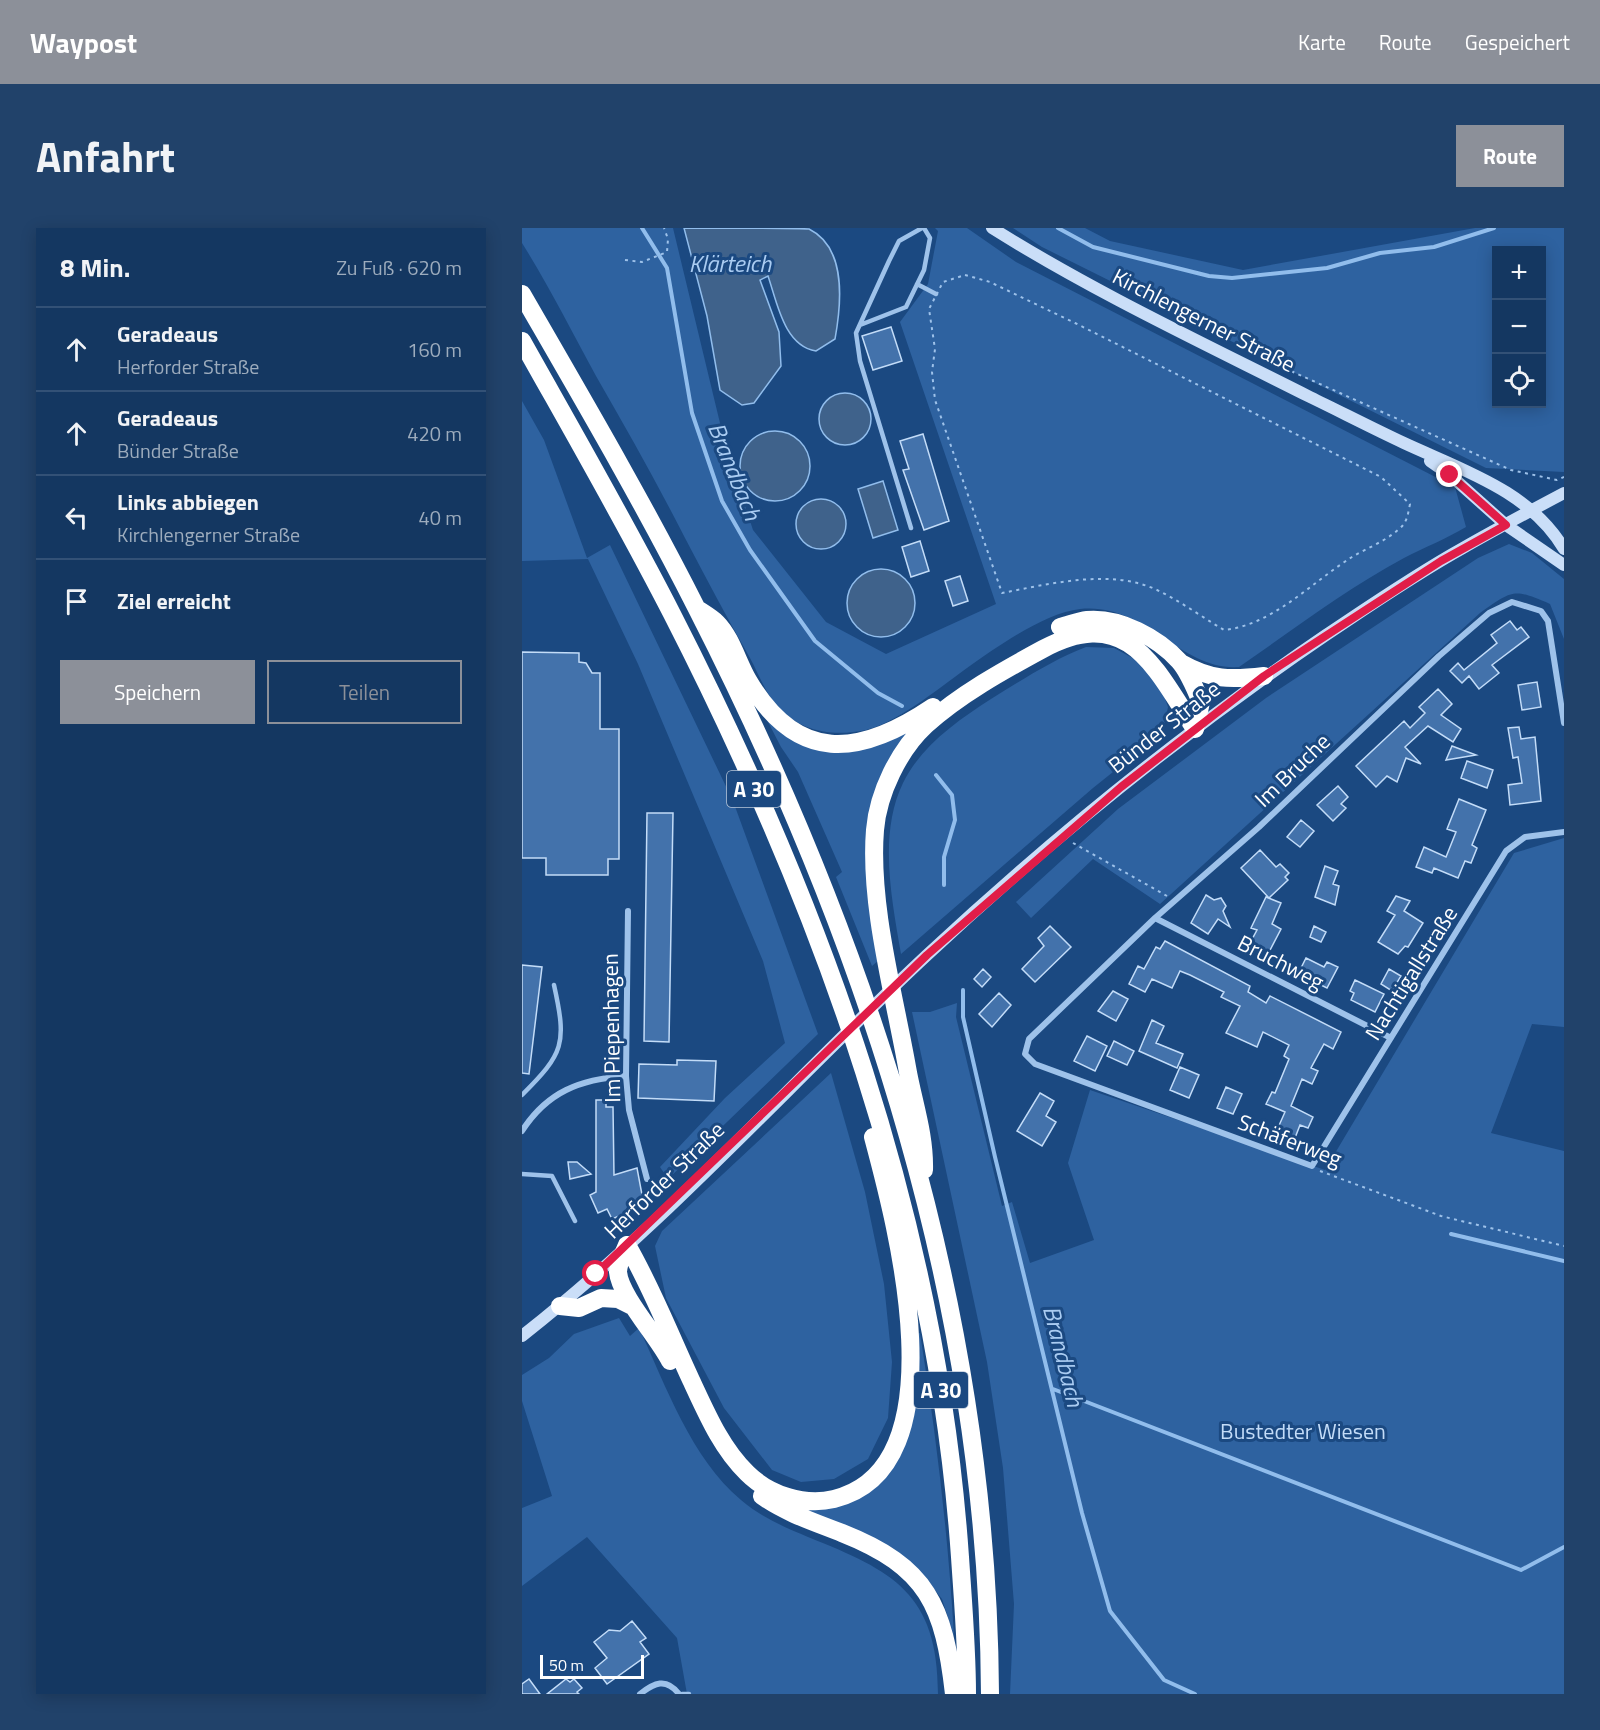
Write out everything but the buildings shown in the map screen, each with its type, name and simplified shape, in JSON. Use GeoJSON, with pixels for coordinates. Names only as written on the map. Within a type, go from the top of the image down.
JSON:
{"type":"FeatureCollection","features":[{"type":"Feature","properties":{"kind":"highway","name":"A 30"},"geometry":{"type":"LineString","coordinates":[[522,294],[697,609],[767,754],[902,1086],[961,1356],[980,1488],[990,1637],[990,1694]]}},
{"type":"Feature","properties":{"kind":"highway","name":"A 30"},"geometry":{"type":"LineString","coordinates":[[522,341],[673,615],[780,843],[828,966],[872,1092],[902,1194],[937,1362],[956,1491],[967,1694]]}},
{"type":"Feature","properties":{"kind":"highway"},"geometry":{"type":"LineString","coordinates":[[697,609],[718,624],[748,680],[770,713],[793,733],[818,743],[844,745],[875,738],[906,725],[1054,629],[1088,620],[1131,627],[1165,648],[1180,663],[1201,702],[1195,729]]}},
{"type":"Feature","properties":{"kind":"highway"},"geometry":{"type":"LineString","coordinates":[[902,1086],[874,860],[875,828],[881,800],[894,769],[925,726],[961,699],[1060,640],[1088,633],[1114,635],[1140,650],[1154,665],[1195,729]]}},
{"type":"Feature","properties":{"kind":"highway"},"geometry":{"type":"LineString","coordinates":[[1180,663],[1201,674],[1218,678],[1264,676]]}},
{"type":"Feature","properties":{"kind":"highway"},"geometry":{"type":"LineString","coordinates":[[627,1245],[646,1279],[706,1413],[729,1451],[747,1474],[769,1490],[795,1500],[823,1502],[844,1497],[863,1488],[880,1472],[895,1449],[910,1402],[912,1364],[902,1266],[889,1198],[866,1111],[872,1092]]}},
{"type":"Feature","properties":{"kind":"highway"},"geometry":{"type":"LineString","coordinates":[[627,1245],[618,1269],[620,1282],[660,1342],[720,1456],[737,1475],[764,1498],[787,1511],[872,1546],[894,1559],[916,1577],[930,1595],[942,1623],[950,1656],[954,1694]]}},
{"type":"Feature","properties":{"kind":"highway"},"geometry":{"type":"LineString","coordinates":[[560,1306],[579,1308],[601,1298],[618,1299],[634,1306]]}},
{"type":"Feature","properties":{"kind":"main road","name":"Kirchlengerner Straße"},"geometry":{"type":"LineString","coordinates":[[992,228],[1099,291],[1402,442],[1488,481],[1511,494],[1531,511],[1554,532],[1564,549]]}},
{"type":"Feature","properties":{"kind":"main road","name":"Kirchlengerner Straße"},"geometry":{"type":"LineString","coordinates":[[1402,442],[1450,475],[1506,525],[1564,565]]}},
{"type":"Feature","properties":{"kind":"main road","name":"Bünder Straße"},"geometry":{"type":"LineString","coordinates":[[830,1049],[927,955],[1061,837],[1264,676],[1441,561],[1564,493]]}},
{"type":"Feature","properties":{"kind":"main road","name":"Herforder Straße"},"geometry":{"type":"LineString","coordinates":[[522,1336],[560,1306],[627,1245],[830,1049]]}},
{"type":"Feature","properties":{"kind":"street","name":"Im Bruche"},"geometry":{"type":"LineString","coordinates":[[1029,1039],[1155,918],[1259,827],[1439,656],[1489,613],[1512,602],[1541,611],[1548,621],[1561,677]]}},
{"type":"Feature","properties":{"kind":"street"},"geometry":{"type":"LineString","coordinates":[[1561,677],[1564,723]]}},
{"type":"Feature","properties":{"kind":"street","name":"Nachtigallstraße"},"geometry":{"type":"LineString","coordinates":[[1312,1166],[1506,851],[1525,837],[1564,832]]}},
{"type":"Feature","properties":{"kind":"street","name":"Im Piepenhagen"},"geometry":{"type":"LineString","coordinates":[[628,911],[626,1076],[629,1110],[647,1179]]}},
{"type":"Feature","properties":{"kind":"street","name":"Bruchweg"},"geometry":{"type":"LineString","coordinates":[[1155,918],[1391,1038]]}},
{"type":"Feature","properties":{"kind":"street","name":"Schäferweg"},"geometry":{"type":"LineString","coordinates":[[1029,1039],[1025,1054],[1035,1065],[1312,1166]]}},
{"type":"Feature","properties":{"kind":"street"},"geometry":{"type":"LineString","coordinates":[[522,1131],[535,1111],[566,1089],[626,1076]]}},
{"type":"Feature","properties":{"kind":"street"},"geometry":{"type":"LineString","coordinates":[[640,1694],[653,1684],[663,1682],[672,1686],[680,1694]]}},
{"type":"Feature","properties":{"kind":"lane"},"geometry":{"type":"LineString","coordinates":[[860,325],[906,307],[924,270],[930,238],[923,228],[899,241],[856,333],[860,361],[911,528]]}},
{"type":"Feature","properties":{"kind":"lane"},"geometry":{"type":"LineString","coordinates":[[917,284],[936,294]]}},
{"type":"Feature","properties":{"kind":"lane"},"geometry":{"type":"LineString","coordinates":[[522,1095],[553,1063],[559,1049],[563,1025],[554,985]]}},
{"type":"Feature","properties":{"kind":"lane"},"geometry":{"type":"LineString","coordinates":[[522,1174],[552,1176],[575,1221]]}},
{"type":"Feature","properties":{"kind":"lane"},"geometry":{"type":"LineString","coordinates":[[680,1694],[689,1694]]}},
{"type":"Feature","properties":{"kind":"path"},"geometry":{"type":"LineString","coordinates":[[626,260],[642,262],[667,252],[668,239],[664,228]]}},
{"type":"Feature","properties":{"kind":"path"},"geometry":{"type":"LineString","coordinates":[[964,275],[990,282],[1381,477],[1410,504],[1407,519],[1400,529],[1350,559],[1297,597],[1236,629],[1224,630],[1155,589],[1120,580],[1043,586],[1002,593],[935,400],[932,372],[935,349],[929,309],[936,294],[943,282],[964,275]]}},
{"type":"Feature","properties":{"kind":"path"},"geometry":{"type":"LineString","coordinates":[[1270,361],[1511,470],[1557,480],[1564,477]]}},
{"type":"Feature","properties":{"kind":"path"},"geometry":{"type":"LineString","coordinates":[[1061,837],[1175,900]]}},
{"type":"Feature","properties":{"kind":"path","name":"Schäferweg"},"geometry":{"type":"LineString","coordinates":[[1312,1166],[1441,1216],[1564,1246]]}},
{"type":"Feature","properties":{"kind":"green space"},"geometry":{"type":"Polygon","coordinates":[[[522,228],[673,228],[726,448],[753,530],[826,622],[886,654],[996,604],[900,322],[928,284],[938,231],[935,228],[967,228],[1016,262],[1455,487],[1466,527],[1404,558],[1361,583],[1239,667],[1218,665],[1199,659],[1144,625],[1124,616],[1103,610],[1080,609],[1061,613],[1020,633],[998,646],[922,701],[881,725],[854,732],[817,730],[795,721],[784,713],[768,693],[653,477],[522,243],[522,228]]]}},
{"type":"Feature","properties":{"kind":"green space"},"geometry":{"type":"Polygon","coordinates":[[[1013,228],[1085,228],[1110,241],[1243,270],[1475,228],[1564,228],[1564,472],[1486,468],[1042,247],[1013,228]]]}},
{"type":"Feature","properties":{"kind":"green space"},"geometry":{"type":"Polygon","coordinates":[[[522,401],[544,440],[587,558],[610,545],[733,801],[818,1034],[668,1179],[660,1167],[725,1098],[785,1043],[763,961],[638,664],[588,559],[522,561],[522,401]]]}},
{"type":"Feature","properties":{"kind":"green space"},"geometry":{"type":"Polygon","coordinates":[[[1509,544],[1532,553],[1564,579],[1564,639],[1550,604],[1528,595],[1507,596],[1480,613],[1160,904],[1093,859],[1031,918],[1016,902],[1118,809],[1266,698],[1478,558],[1509,544]]]}},
{"type":"Feature","properties":{"kind":"green space"},"geometry":{"type":"Polygon","coordinates":[[[1086,647],[1114,648],[1140,662],[1159,682],[1168,707],[1163,732],[1093,788],[901,954],[891,890],[889,846],[895,803],[903,783],[930,746],[965,716],[1037,671],[1086,647]]]}},
{"type":"Feature","properties":{"kind":"green space"},"geometry":{"type":"Polygon","coordinates":[[[767,720],[795,741],[914,726],[881,782],[879,960],[872,966],[836,877],[842,872],[798,772],[781,747],[767,720]]]}},
{"type":"Feature","properties":{"kind":"green space","name":"Bustedter Wiesen"},"geometry":{"type":"Polygon","coordinates":[[[1564,838],[1564,1027],[1532,1024],[1491,1133],[1564,1151],[1564,1694],[1010,1694],[1014,1604],[1003,1468],[987,1362],[912,1012],[930,1012],[957,1003],[956,1017],[1002,1206],[1012,1202],[1030,1263],[1094,1240],[1068,1163],[1090,1090],[1325,1170],[1514,853],[1564,838]]]}},
{"type":"Feature","properties":{"kind":"green space"},"geometry":{"type":"Polygon","coordinates":[[[831,1073],[865,1192],[884,1284],[892,1362],[888,1418],[868,1459],[834,1479],[801,1482],[772,1470],[724,1408],[666,1298],[655,1246],[662,1231],[831,1073]]]}},
{"type":"Feature","properties":{"kind":"green space"},"geometry":{"type":"Polygon","coordinates":[[[619,1318],[630,1336],[639,1328],[681,1420],[708,1464],[723,1483],[757,1512],[864,1562],[905,1590],[919,1609],[930,1632],[936,1660],[938,1694],[687,1694],[677,1638],[587,1537],[522,1586],[522,1508],[552,1496],[522,1401],[522,1375],[549,1358],[574,1334],[619,1318]]]}},
{"type":"Feature","properties":{"kind":"green space"},"geometry":{"type":"Polygon","coordinates":[[[920,1333],[941,1484],[954,1636],[942,1599],[916,1567],[793,1508],[854,1499],[880,1481],[899,1456],[916,1406],[917,1334],[920,1333]]]}},
{"type":"Feature","properties":{"kind":"water","name":"Klärteich"},"geometry":{"type":"Polygon","coordinates":[[[684,228],[809,229],[822,238],[836,263],[840,295],[835,339],[816,351],[796,341],[783,321],[768,276],[760,280],[779,332],[781,366],[754,403],[742,405],[720,390],[707,316],[684,228]]]}},
{"type":"Feature","properties":{"kind":"water"},"geometry":{"type":"Polygon","coordinates":[[[845,393],[855,395],[863,401],[869,409],[871,419],[869,429],[863,437],[855,443],[845,445],[835,443],[827,437],[821,429],[819,419],[821,409],[827,401],[835,395],[845,393]]]}},
{"type":"Feature","properties":{"kind":"water"},"geometry":{"type":"Polygon","coordinates":[[[775,431],[794,437],[804,447],[810,466],[804,485],[794,495],[775,501],[756,495],[746,485],[740,466],[746,447],[756,437],[775,431]]]}},
{"type":"Feature","properties":{"kind":"water"},"geometry":{"type":"Polygon","coordinates":[[[883,481],[898,530],[873,538],[858,489],[883,481]]]}},
{"type":"Feature","properties":{"kind":"water"},"geometry":{"type":"Polygon","coordinates":[[[821,499],[830,501],[841,510],[846,524],[844,533],[835,544],[821,549],[812,547],[801,538],[796,524],[798,515],[807,504],[821,499]]]}},
{"type":"Feature","properties":{"kind":"water"},"geometry":{"type":"Polygon","coordinates":[[[881,569],[894,572],[905,579],[912,590],[915,603],[912,616],[905,627],[894,634],[881,637],[868,634],[857,627],[850,616],[847,603],[850,590],[857,579],[868,572],[881,569]]]}},
{"type":"Feature","properties":{"kind":"waterway","name":"Brandbach"},"geometry":{"type":"LineString","coordinates":[[642,228],[667,268],[692,413],[722,501],[750,550],[815,641],[878,693],[902,706]]}},
{"type":"Feature","properties":{"kind":"waterway"},"geometry":{"type":"LineString","coordinates":[[1058,228],[1093,247],[1209,276],[1232,278],[1327,268],[1380,253],[1434,247],[1494,228]]}},
{"type":"Feature","properties":{"kind":"waterway","name":"Brandbach"},"geometry":{"type":"LineString","coordinates":[[936,775],[952,795],[955,820],[944,857],[944,885]]}},
{"type":"Feature","properties":{"kind":"waterway","name":"Brandbach"},"geometry":{"type":"LineString","coordinates":[[963,990],[963,1017],[995,1157],[1082,1513],[1110,1611],[1164,1680],[1195,1694]]}},
{"type":"Feature","properties":{"kind":"waterway"},"geometry":{"type":"LineString","coordinates":[[1451,1234],[1564,1261]]}},
{"type":"Feature","properties":{"kind":"waterway"},"geometry":{"type":"LineString","coordinates":[[1053,1389],[1521,1570],[1564,1547]]}},
{"type":"Feature","properties":{"kind":"route"},"geometry":{"type":"LineString","coordinates":[[596,1274],[927,955],[1121,787],[1264,676],[1465,546],[1506,525],[1450,475]]}}]}
